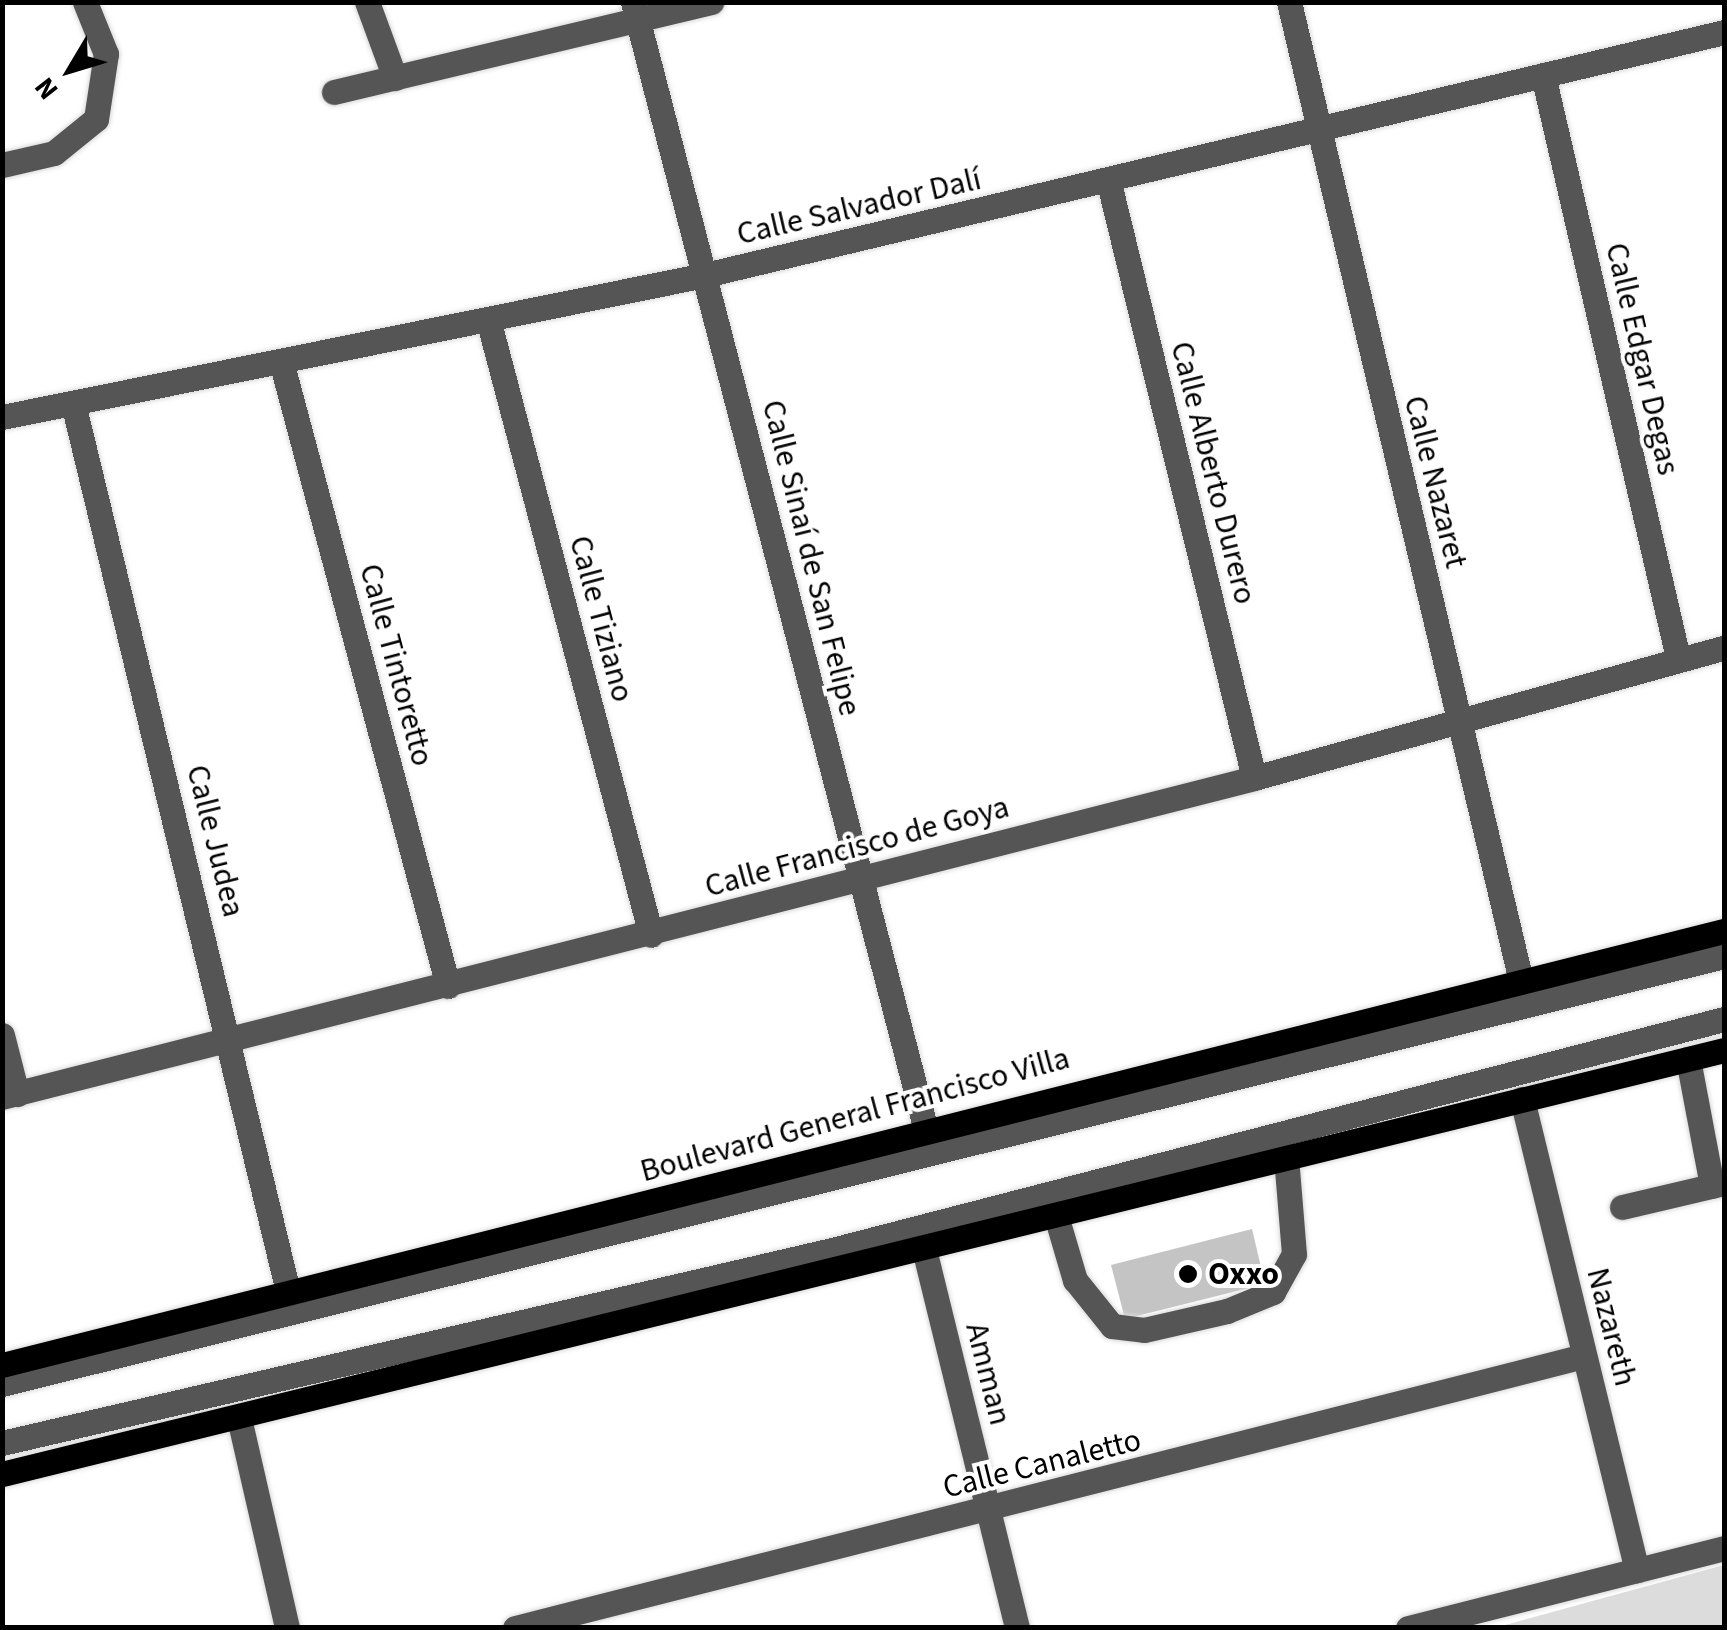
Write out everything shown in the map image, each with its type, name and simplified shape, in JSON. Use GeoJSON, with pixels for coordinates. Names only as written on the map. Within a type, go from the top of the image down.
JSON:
{"type":"FeatureCollection","features":[{"type":"Feature","properties":{"kind":"main road","name":"Boulevard General Francisco Villa"},"geometry":{"type":"LineString","coordinates":[[2,1366],[289,1296],[1520,977],[1724,931]]}},
{"type":"Feature","properties":{"kind":"main road"},"geometry":{"type":"LineString","coordinates":[[2,1474],[925,1253],[1286,1157],[1724,1050]]}},
{"type":"Feature","properties":{"kind":"street"},"geometry":{"type":"LineString","coordinates":[[2,166],[54,153],[96,119],[106,54],[85,2]]}},
{"type":"Feature","properties":{"kind":"street"},"geometry":{"type":"LineString","coordinates":[[367,2],[395,78]]}},
{"type":"Feature","properties":{"kind":"street"},"geometry":{"type":"LineString","coordinates":[[334,92],[636,11],[711,2]]}},
{"type":"Feature","properties":{"kind":"street","name":"Calle Nazaret"},"geometry":{"type":"LineString","coordinates":[[1290,2],[1316,128],[1520,977]]}},
{"type":"Feature","properties":{"kind":"street","name":"Calle Sinaí de San Felipe"},"geometry":{"type":"LineString","coordinates":[[636,11],[926,1130]]}},
{"type":"Feature","properties":{"kind":"street","name":"Calle Salvador Dalí"},"geometry":{"type":"LineString","coordinates":[[2,417],[705,275],[1109,183],[1316,128],[1724,32]]}},
{"type":"Feature","properties":{"kind":"street","name":"Calle Edgar Degas"},"geometry":{"type":"LineString","coordinates":[[1543,75],[1678,658]]}},
{"type":"Feature","properties":{"kind":"street","name":"Calle Alberto Durero"},"geometry":{"type":"LineString","coordinates":[[1109,183],[1254,778]]}},
{"type":"Feature","properties":{"kind":"street","name":"Calle Tiziano"},"geometry":{"type":"LineString","coordinates":[[488,319],[652,935]]}},
{"type":"Feature","properties":{"kind":"street","name":"Calle Tintoretto"},"geometry":{"type":"LineString","coordinates":[[281,361],[448,986]]}},
{"type":"Feature","properties":{"kind":"street","name":"Calle Judea"},"geometry":{"type":"LineString","coordinates":[[73,403],[231,1042],[289,1296]]}},
{"type":"Feature","properties":{"kind":"street","name":"Calle Francisco de Goya"},"geometry":{"type":"LineString","coordinates":[[10,1095],[652,935],[1254,778],[1724,648]]}},
{"type":"Feature","properties":{"kind":"street"},"geometry":{"type":"LineString","coordinates":[[2,1384],[1724,956]]}},
{"type":"Feature","properties":{"kind":"street"},"geometry":{"type":"LineString","coordinates":[[2,1442],[832,1250],[1724,1019]]}},
{"type":"Feature","properties":{"kind":"street"},"geometry":{"type":"LineString","coordinates":[[2,1034],[10,1095]]}},
{"type":"Feature","properties":{"kind":"street"},"geometry":{"type":"LineString","coordinates":[[1622,1207],[1718,1184],[1688,1059]]}},
{"type":"Feature","properties":{"kind":"street","name":"Nazareth"},"geometry":{"type":"LineString","coordinates":[[1522,1099],[1637,1570]]}},
{"type":"Feature","properties":{"kind":"street"},"geometry":{"type":"LineString","coordinates":[[1057,1218],[1075,1280],[1112,1326],[1144,1330],[1228,1311],[1273,1292],[1294,1254],[1286,1157]]}},
{"type":"Feature","properties":{"kind":"street","name":"Amman"},"geometry":{"type":"LineString","coordinates":[[925,1253],[1016,1628]]}},
{"type":"Feature","properties":{"kind":"street","name":"Calle Canaletto"},"geometry":{"type":"LineString","coordinates":[[515,1628],[988,1512],[1584,1356]]}},
{"type":"Feature","properties":{"kind":"street"},"geometry":{"type":"LineString","coordinates":[[240,1418],[287,1628]]}},
{"type":"Feature","properties":{"kind":"street"},"geometry":{"type":"LineString","coordinates":[[1408,1628],[1462,1620],[1724,1548]]}},
{"type":"Feature","properties":{"kind":"shaded area"},"geometry":{"type":"Polygon","coordinates":[[[1724,1565],[1724,1627],[1498,1627],[1724,1565]]]}},
{"type":"Feature","properties":{"kind":"building","name":"Oxxo"},"geometry":{"type":"Polygon","coordinates":[[[1252,1229],[1265,1284],[1125,1319],[1111,1265],[1252,1229]]]}},
{"type":"Feature","properties":{"kind":"place","name":"Oxxo"},"geometry":{"type":"Point","coordinates":[1188,1274]}}]}
